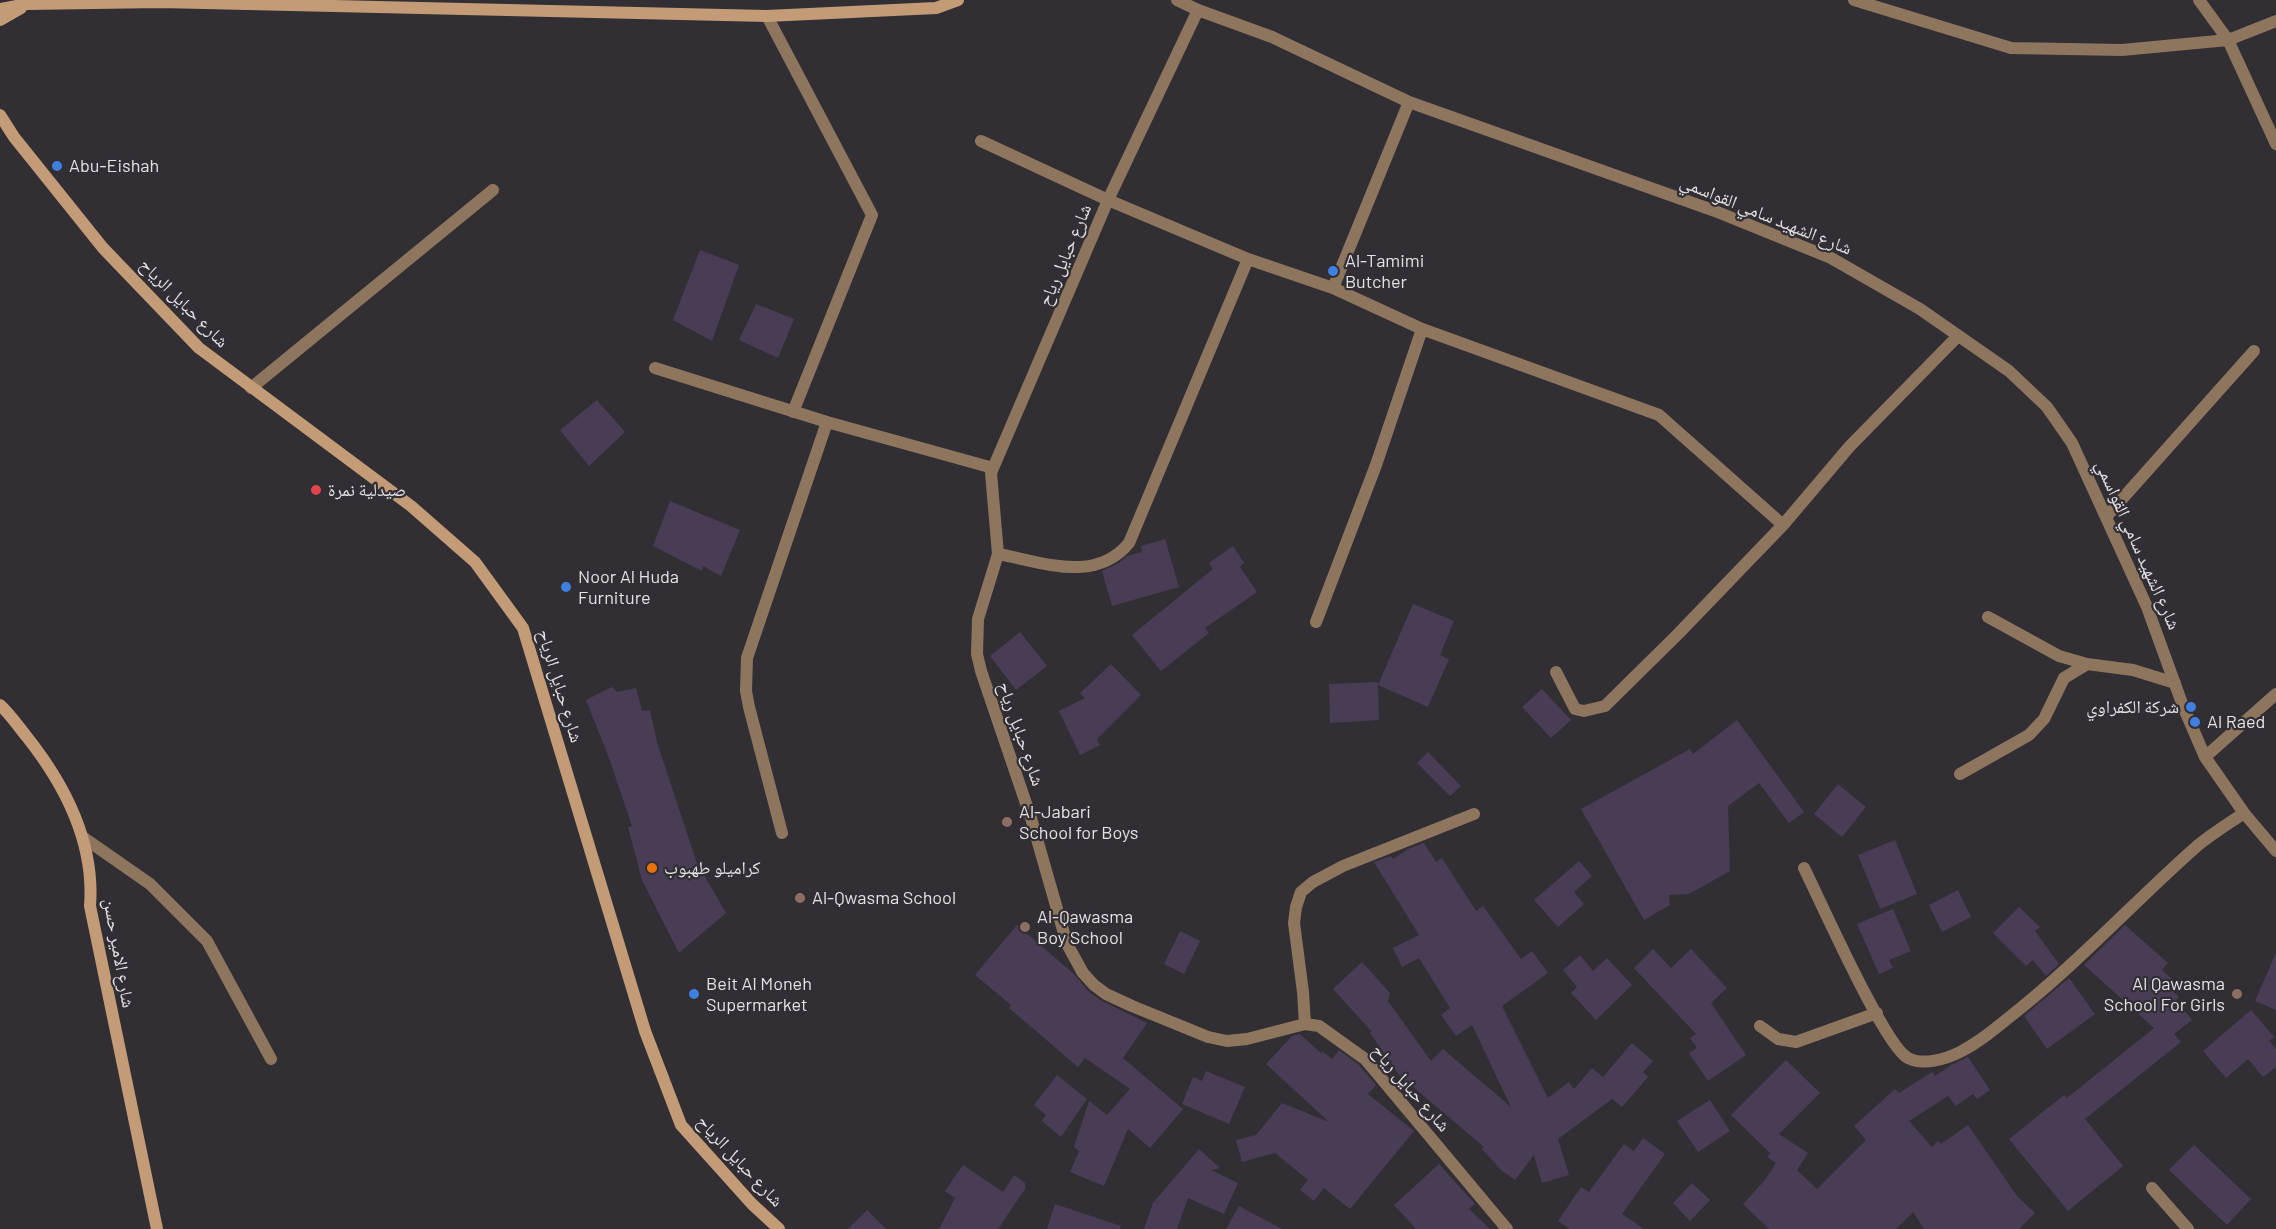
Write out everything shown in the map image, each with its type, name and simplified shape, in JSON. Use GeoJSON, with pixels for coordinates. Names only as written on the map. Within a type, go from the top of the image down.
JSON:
{"type":"FeatureCollection","features":[{"type":"Feature","properties":{"kind":"street"},"geometry":{"type":"LineString","coordinates":[[0,9],[27,4],[160,2],[767,16],[936,8],[958,0]]}},
{"type":"Feature","properties":{"kind":"street","name":"شارع الشهيد سامي القواسمي"},"geometry":{"type":"LineString","coordinates":[[1177,0],[1272,38],[1409,102],[1715,211],[1831,258],[1920,309],[1957,337],[2009,371],[2047,407],[2076,450],[2147,607],[2205,757],[2244,813],[2276,851]]}},
{"type":"Feature","properties":{"kind":"street"},"geometry":{"type":"LineString","coordinates":[[1854,0],[2011,48],[2122,50],[2228,40],[2276,21]]}},
{"type":"Feature","properties":{"kind":"street"},"geometry":{"type":"LineString","coordinates":[[2199,0],[2228,40],[2276,144]]}},
{"type":"Feature","properties":{"kind":"street"},"geometry":{"type":"LineString","coordinates":[[0,20],[27,4]]}},
{"type":"Feature","properties":{"kind":"street","name":"شارع حبايل رياح"},"geometry":{"type":"LineString","coordinates":[[1198,10],[1108,200],[991,473],[998,555],[978,619],[977,654],[986,688],[1031,818],[1067,945],[1083,973],[1106,994],[1201,1035],[1227,1041],[1247,1039],[1305,1024],[1319,1026],[1365,1059],[1508,1229]]}},
{"type":"Feature","properties":{"kind":"street"},"geometry":{"type":"LineString","coordinates":[[767,16],[872,214],[793,412]]}},
{"type":"Feature","properties":{"kind":"street"},"geometry":{"type":"LineString","coordinates":[[1333,288],[1409,102]]}},
{"type":"Feature","properties":{"kind":"street"},"geometry":{"type":"LineString","coordinates":[[0,115],[14,137]]}},
{"type":"Feature","properties":{"kind":"street"},"geometry":{"type":"LineString","coordinates":[[0,125],[14,137]]}},
{"type":"Feature","properties":{"kind":"street","name":"شارع حبايل الرياح"},"geometry":{"type":"LineString","coordinates":[[14,137],[104,248],[199,348],[411,506],[475,562],[523,628],[645,1031],[681,1125],[752,1204],[779,1229]]}},
{"type":"Feature","properties":{"kind":"street"},"geometry":{"type":"LineString","coordinates":[[981,141],[1108,200],[1248,259],[1333,288],[1422,329],[1659,415],[1783,525]]}},
{"type":"Feature","properties":{"kind":"street"},"geometry":{"type":"LineString","coordinates":[[251,388],[494,190]]}},
{"type":"Feature","properties":{"kind":"street"},"geometry":{"type":"LineString","coordinates":[[998,555],[1090,568],[1112,560],[1130,543],[1248,259]]}},
{"type":"Feature","properties":{"kind":"street"},"geometry":{"type":"LineString","coordinates":[[1316,622],[1376,465],[1422,329]]}},
{"type":"Feature","properties":{"kind":"street"},"geometry":{"type":"LineString","coordinates":[[1556,672],[1575,709],[1584,711],[1605,705],[1678,634],[1783,525],[1850,446],[1957,337]]}},
{"type":"Feature","properties":{"kind":"street"},"geometry":{"type":"LineString","coordinates":[[2106,516],[2254,351]]}},
{"type":"Feature","properties":{"kind":"street"},"geometry":{"type":"LineString","coordinates":[[656,368],[793,412],[993,468]]}},
{"type":"Feature","properties":{"kind":"street"},"geometry":{"type":"LineString","coordinates":[[782,833],[749,707],[746,674],[751,642],[827,422]]}},
{"type":"Feature","properties":{"kind":"street"},"geometry":{"type":"LineString","coordinates":[[1988,617],[2059,656],[2087,664],[2133,670],[2175,683]]}},
{"type":"Feature","properties":{"kind":"street"},"geometry":{"type":"LineString","coordinates":[[1960,774],[2029,735],[2043,719],[2064,678],[2087,664]]}},
{"type":"Feature","properties":{"kind":"street"},"geometry":{"type":"LineString","coordinates":[[2205,757],[2276,694]]}},
{"type":"Feature","properties":{"kind":"street","name":"شارع الامير حسن"},"geometry":{"type":"LineString","coordinates":[[0,705],[47,762],[77,819],[84,838],[90,879],[90,906],[157,1229]]}},
{"type":"Feature","properties":{"kind":"street"},"geometry":{"type":"LineString","coordinates":[[1804,868],[1895,1047],[1906,1058],[1916,1062],[1933,1061],[1958,1053],[1984,1038],[2054,981],[2198,846],[2244,813]]}},
{"type":"Feature","properties":{"kind":"street"},"geometry":{"type":"LineString","coordinates":[[1305,1024],[1294,923],[1301,892],[1313,882],[1343,866],[1474,814]]}},
{"type":"Feature","properties":{"kind":"street"},"geometry":{"type":"LineString","coordinates":[[84,838],[150,885],[207,941],[271,1059]]}},
{"type":"Feature","properties":{"kind":"street"},"geometry":{"type":"LineString","coordinates":[[1760,1026],[1778,1039],[1796,1042],[1876,1013]]}},
{"type":"Feature","properties":{"kind":"street"},"geometry":{"type":"LineString","coordinates":[[2152,1188],[2188,1229]]}},
{"type":"Feature","properties":{"kind":"building"},"geometry":{"type":"Polygon","coordinates":[[[700,250],[739,265],[712,341],[673,320],[700,250]]]}},
{"type":"Feature","properties":{"kind":"building"},"geometry":{"type":"Polygon","coordinates":[[[756,304],[794,319],[778,358],[739,340],[756,304]]]}},
{"type":"Feature","properties":{"kind":"building"},"geometry":{"type":"Polygon","coordinates":[[[597,400],[625,432],[589,466],[560,430],[597,400]]]}},
{"type":"Feature","properties":{"kind":"building"},"geometry":{"type":"Polygon","coordinates":[[[670,501],[740,530],[721,576],[703,566],[702,571],[653,546],[670,501]]]}},
{"type":"Feature","properties":{"kind":"building"},"geometry":{"type":"Polygon","coordinates":[[[1165,539],[1179,587],[1112,606],[1102,571],[1119,563],[1127,556],[1142,552],[1141,546],[1165,539]]]}},
{"type":"Feature","properties":{"kind":"building"},"geometry":{"type":"Polygon","coordinates":[[[1233,546],[1244,563],[1240,567],[1257,592],[1205,628],[1209,633],[1161,671],[1132,635],[1213,569],[1209,563],[1233,546]]]}},
{"type":"Feature","properties":{"kind":"building"},"geometry":{"type":"Polygon","coordinates":[[[1413,604],[1454,621],[1440,655],[1449,659],[1428,707],[1378,685],[1413,604]]]}},
{"type":"Feature","properties":{"kind":"building"},"geometry":{"type":"Polygon","coordinates":[[[1020,632],[1047,666],[1016,690],[990,656],[1020,632]]]}},
{"type":"Feature","properties":{"kind":"building"},"geometry":{"type":"Polygon","coordinates":[[[1111,664],[1141,695],[1097,739],[1100,745],[1080,755],[1059,711],[1085,698],[1080,693],[1111,664]]]}},
{"type":"Feature","properties":{"kind":"building"},"geometry":{"type":"Polygon","coordinates":[[[1378,682],[1379,720],[1330,723],[1329,684],[1378,682]]]}},
{"type":"Feature","properties":{"kind":"building"},"geometry":{"type":"Polygon","coordinates":[[[612,687],[617,692],[636,688],[642,711],[650,710],[657,742],[696,861],[726,913],[679,953],[642,880],[628,827],[632,826],[586,700],[612,687]]]}},
{"type":"Feature","properties":{"kind":"building"},"geometry":{"type":"Polygon","coordinates":[[[1542,689],[1571,720],[1551,738],[1522,707],[1542,689]]]}},
{"type":"Feature","properties":{"kind":"building"},"geometry":{"type":"Polygon","coordinates":[[[1737,720],[1804,812],[1789,823],[1759,783],[1728,806],[1730,871],[1689,894],[1669,895],[1670,905],[1644,920],[1581,809],[1690,749],[1693,754],[1737,720]]]}},
{"type":"Feature","properties":{"kind":"building"},"geometry":{"type":"Polygon","coordinates":[[[1428,752],[1461,786],[1450,796],[1417,763],[1428,752]]]}},
{"type":"Feature","properties":{"kind":"building"},"geometry":{"type":"Polygon","coordinates":[[[1838,784],[1866,807],[1842,837],[1814,814],[1838,784]]]}},
{"type":"Feature","properties":{"kind":"building"},"geometry":{"type":"Polygon","coordinates":[[[1895,840],[1917,894],[1880,909],[1858,855],[1895,840]]]}},
{"type":"Feature","properties":{"kind":"building"},"geometry":{"type":"Polygon","coordinates":[[[1424,843],[1436,862],[1442,858],[1476,911],[1483,906],[1521,959],[1532,951],[1548,973],[1502,1006],[1548,1098],[1569,1082],[1574,1089],[1592,1068],[1603,1077],[1632,1043],[1653,1061],[1643,1072],[1648,1077],[1622,1107],[1612,1099],[1558,1139],[1569,1175],[1542,1183],[1534,1155],[1515,1180],[1501,1170],[1482,1149],[1484,1147],[1399,1075],[1370,1033],[1372,1032],[1333,989],[1362,962],[1390,993],[1388,1001],[1431,1061],[1443,1049],[1511,1107],[1472,1025],[1456,1036],[1441,1015],[1450,1008],[1419,958],[1402,967],[1393,948],[1419,935],[1374,862],[1391,856],[1393,859],[1410,848],[1424,843]]]}},
{"type":"Feature","properties":{"kind":"building"},"geometry":{"type":"Polygon","coordinates":[[[1579,861],[1592,876],[1574,892],[1584,904],[1558,927],[1534,900],[1579,861]]]}},
{"type":"Feature","properties":{"kind":"building"},"geometry":{"type":"Polygon","coordinates":[[[1958,890],[1971,917],[1942,932],[1929,905],[1958,890]]]}},
{"type":"Feature","properties":{"kind":"building"},"geometry":{"type":"Polygon","coordinates":[[[2019,907],[2040,927],[2035,931],[2059,964],[2046,976],[2033,960],[2026,966],[1993,933],[2019,907]]]}},
{"type":"Feature","properties":{"kind":"building"},"geometry":{"type":"Polygon","coordinates":[[[1893,909],[1911,951],[1889,960],[1893,968],[1879,974],[1857,924],[1893,909]]]}},
{"type":"Feature","properties":{"kind":"building"},"geometry":{"type":"Polygon","coordinates":[[[1017,925],[1074,974],[1089,992],[1102,1001],[1147,1023],[1123,1058],[1183,1109],[1150,1148],[1128,1129],[1104,1186],[1070,1172],[1079,1151],[1074,1147],[1089,1101],[1107,1115],[1130,1089],[1085,1058],[1078,1067],[1009,1008],[1011,1005],[975,975],[1017,925]]]}},
{"type":"Feature","properties":{"kind":"building"},"geometry":{"type":"Polygon","coordinates":[[[2125,925],[2168,963],[2162,970],[2174,981],[2168,987],[2179,997],[2176,1000],[2192,1020],[2174,1034],[2181,1042],[2085,1119],[2123,1166],[2068,1211],[2009,1139],[2064,1095],[2067,1098],[2154,1028],[2084,965],[2125,925]]]}},
{"type":"Feature","properties":{"kind":"building"},"geometry":{"type":"Polygon","coordinates":[[[1180,931],[1200,941],[1184,974],[1164,964],[1180,931]]]}},
{"type":"Feature","properties":{"kind":"building"},"geometry":{"type":"Polygon","coordinates":[[[1653,949],[1671,968],[1691,949],[1727,988],[1711,1003],[1746,1055],[1708,1081],[1689,1053],[1697,1048],[1690,1038],[1696,1034],[1634,968],[1653,949]]]}},
{"type":"Feature","properties":{"kind":"building"},"geometry":{"type":"Polygon","coordinates":[[[2276,953],[2276,1010],[2255,1001],[2276,953]]]}},
{"type":"Feature","properties":{"kind":"building"},"geometry":{"type":"Polygon","coordinates":[[[1580,955],[1593,971],[1607,958],[1632,985],[1596,1020],[1571,993],[1577,987],[1563,970],[1580,955]]]}},
{"type":"Feature","properties":{"kind":"building"},"geometry":{"type":"Polygon","coordinates":[[[2069,978],[2095,1014],[2047,1049],[2024,1016],[2069,978]]]}},
{"type":"Feature","properties":{"kind":"building"},"geometry":{"type":"Polygon","coordinates":[[[2251,1010],[2274,1037],[2269,1041],[2276,1049],[2276,1067],[2263,1077],[2248,1059],[2226,1078],[2203,1051],[2251,1010]]]}},
{"type":"Feature","properties":{"kind":"building"},"geometry":{"type":"Polygon","coordinates":[[[1300,1034],[1321,1053],[1322,1051],[1332,1059],[1339,1050],[1359,1065],[1376,1085],[1368,1094],[1414,1131],[1350,1209],[1324,1188],[1314,1201],[1300,1190],[1308,1180],[1275,1153],[1242,1162],[1236,1140],[1256,1135],[1282,1103],[1329,1122],[1266,1064],[1292,1036],[1300,1034]]]}},
{"type":"Feature","properties":{"kind":"building"},"geometry":{"type":"Polygon","coordinates":[[[1968,1057],[1990,1090],[1977,1099],[1973,1094],[1956,1106],[1948,1096],[1909,1121],[1932,1147],[1938,1141],[1941,1144],[1968,1125],[2017,1196],[2035,1213],[2019,1229],[1924,1229],[1913,1212],[1896,1229],[1769,1229],[1743,1204],[1765,1180],[1776,1163],[1767,1157],[1770,1153],[1731,1115],[1786,1060],[1820,1093],[1779,1134],[1808,1153],[1797,1170],[1817,1189],[1866,1140],[1854,1126],[1895,1089],[1899,1093],[1932,1072],[1935,1076],[1968,1057]]]}},
{"type":"Feature","properties":{"kind":"building"},"geometry":{"type":"Polygon","coordinates":[[[1206,1071],[1245,1087],[1229,1124],[1182,1104],[1193,1077],[1202,1081],[1206,1071]]]}},
{"type":"Feature","properties":{"kind":"building"},"geometry":{"type":"Polygon","coordinates":[[[1057,1075],[1087,1099],[1061,1137],[1042,1121],[1046,1115],[1034,1105],[1057,1075]]]}},
{"type":"Feature","properties":{"kind":"building"},"geometry":{"type":"Polygon","coordinates":[[[1710,1100],[1730,1131],[1698,1152],[1677,1121],[1710,1100]]]}},
{"type":"Feature","properties":{"kind":"building"},"geometry":{"type":"Polygon","coordinates":[[[1643,1138],[1665,1154],[1622,1214],[1644,1229],[1570,1229],[1558,1221],[1581,1187],[1589,1192],[1624,1144],[1634,1151],[1643,1138]]]}},
{"type":"Feature","properties":{"kind":"building"},"geometry":{"type":"Polygon","coordinates":[[[2194,1145],[2251,1199],[2227,1225],[2169,1170],[2194,1145]]]}},
{"type":"Feature","properties":{"kind":"building"},"geometry":{"type":"Polygon","coordinates":[[[1199,1149],[1220,1168],[1211,1170],[1238,1183],[1224,1214],[1188,1198],[1177,1229],[1144,1229],[1153,1203],[1199,1149]]]}},
{"type":"Feature","properties":{"kind":"building"},"geometry":{"type":"Polygon","coordinates":[[[1439,1164],[1475,1204],[1469,1209],[1490,1229],[1416,1229],[1394,1205],[1439,1164]]]}},
{"type":"Feature","properties":{"kind":"building"},"geometry":{"type":"Polygon","coordinates":[[[963,1165],[1003,1192],[1014,1175],[1025,1183],[1025,1189],[998,1229],[939,1229],[955,1198],[945,1191],[963,1165]]]}},
{"type":"Feature","properties":{"kind":"building"},"geometry":{"type":"Polygon","coordinates":[[[1692,1183],[1710,1200],[1690,1221],[1673,1203],[1692,1183]]]}},
{"type":"Feature","properties":{"kind":"building"},"geometry":{"type":"Polygon","coordinates":[[[1055,1204],[1121,1226],[1120,1229],[1047,1229],[1055,1204]]]}},
{"type":"Feature","properties":{"kind":"building"},"geometry":{"type":"Polygon","coordinates":[[[1239,1206],[1282,1229],[1226,1229],[1239,1206]]]}},
{"type":"Feature","properties":{"kind":"building"},"geometry":{"type":"Polygon","coordinates":[[[867,1210],[886,1229],[848,1229],[867,1210]]]}},
{"type":"Feature","properties":{"kind":"place","name":"Abu-Eishah"},"geometry":{"type":"Point","coordinates":[57,166]}},
{"type":"Feature","properties":{"kind":"place","name":"Al-Tamimi Butcher"},"geometry":{"type":"Point","coordinates":[1333,271]}},
{"type":"Feature","properties":{"kind":"place","name":"صيدلية نمرة"},"geometry":{"type":"Point","coordinates":[316,490]}},
{"type":"Feature","properties":{"kind":"place","name":"Noor Al Huda Furniture"},"geometry":{"type":"Point","coordinates":[566,587]}},
{"type":"Feature","properties":{"kind":"place","name":"شركة الكفراوي"},"geometry":{"type":"Point","coordinates":[2191,707]}},
{"type":"Feature","properties":{"kind":"place","name":"Al Raed"},"geometry":{"type":"Point","coordinates":[2195,722]}},
{"type":"Feature","properties":{"kind":"place","name":"Al-Jabari School for Boys"},"geometry":{"type":"Point","coordinates":[1007,822]}},
{"type":"Feature","properties":{"kind":"place","name":"كراميلو طهبوب"},"geometry":{"type":"Point","coordinates":[652,868]}},
{"type":"Feature","properties":{"kind":"place","name":"Al-Qwasma School"},"geometry":{"type":"Point","coordinates":[800,898]}},
{"type":"Feature","properties":{"kind":"place","name":"Al-Qawasma Boy School"},"geometry":{"type":"Point","coordinates":[1025,927]}},
{"type":"Feature","properties":{"kind":"place","name":"Beit Al Moneh Supermarket"},"geometry":{"type":"Point","coordinates":[694,994]}},
{"type":"Feature","properties":{"kind":"place","name":"Al Qawasma School For Girls"},"geometry":{"type":"Point","coordinates":[2237,994]}}]}
